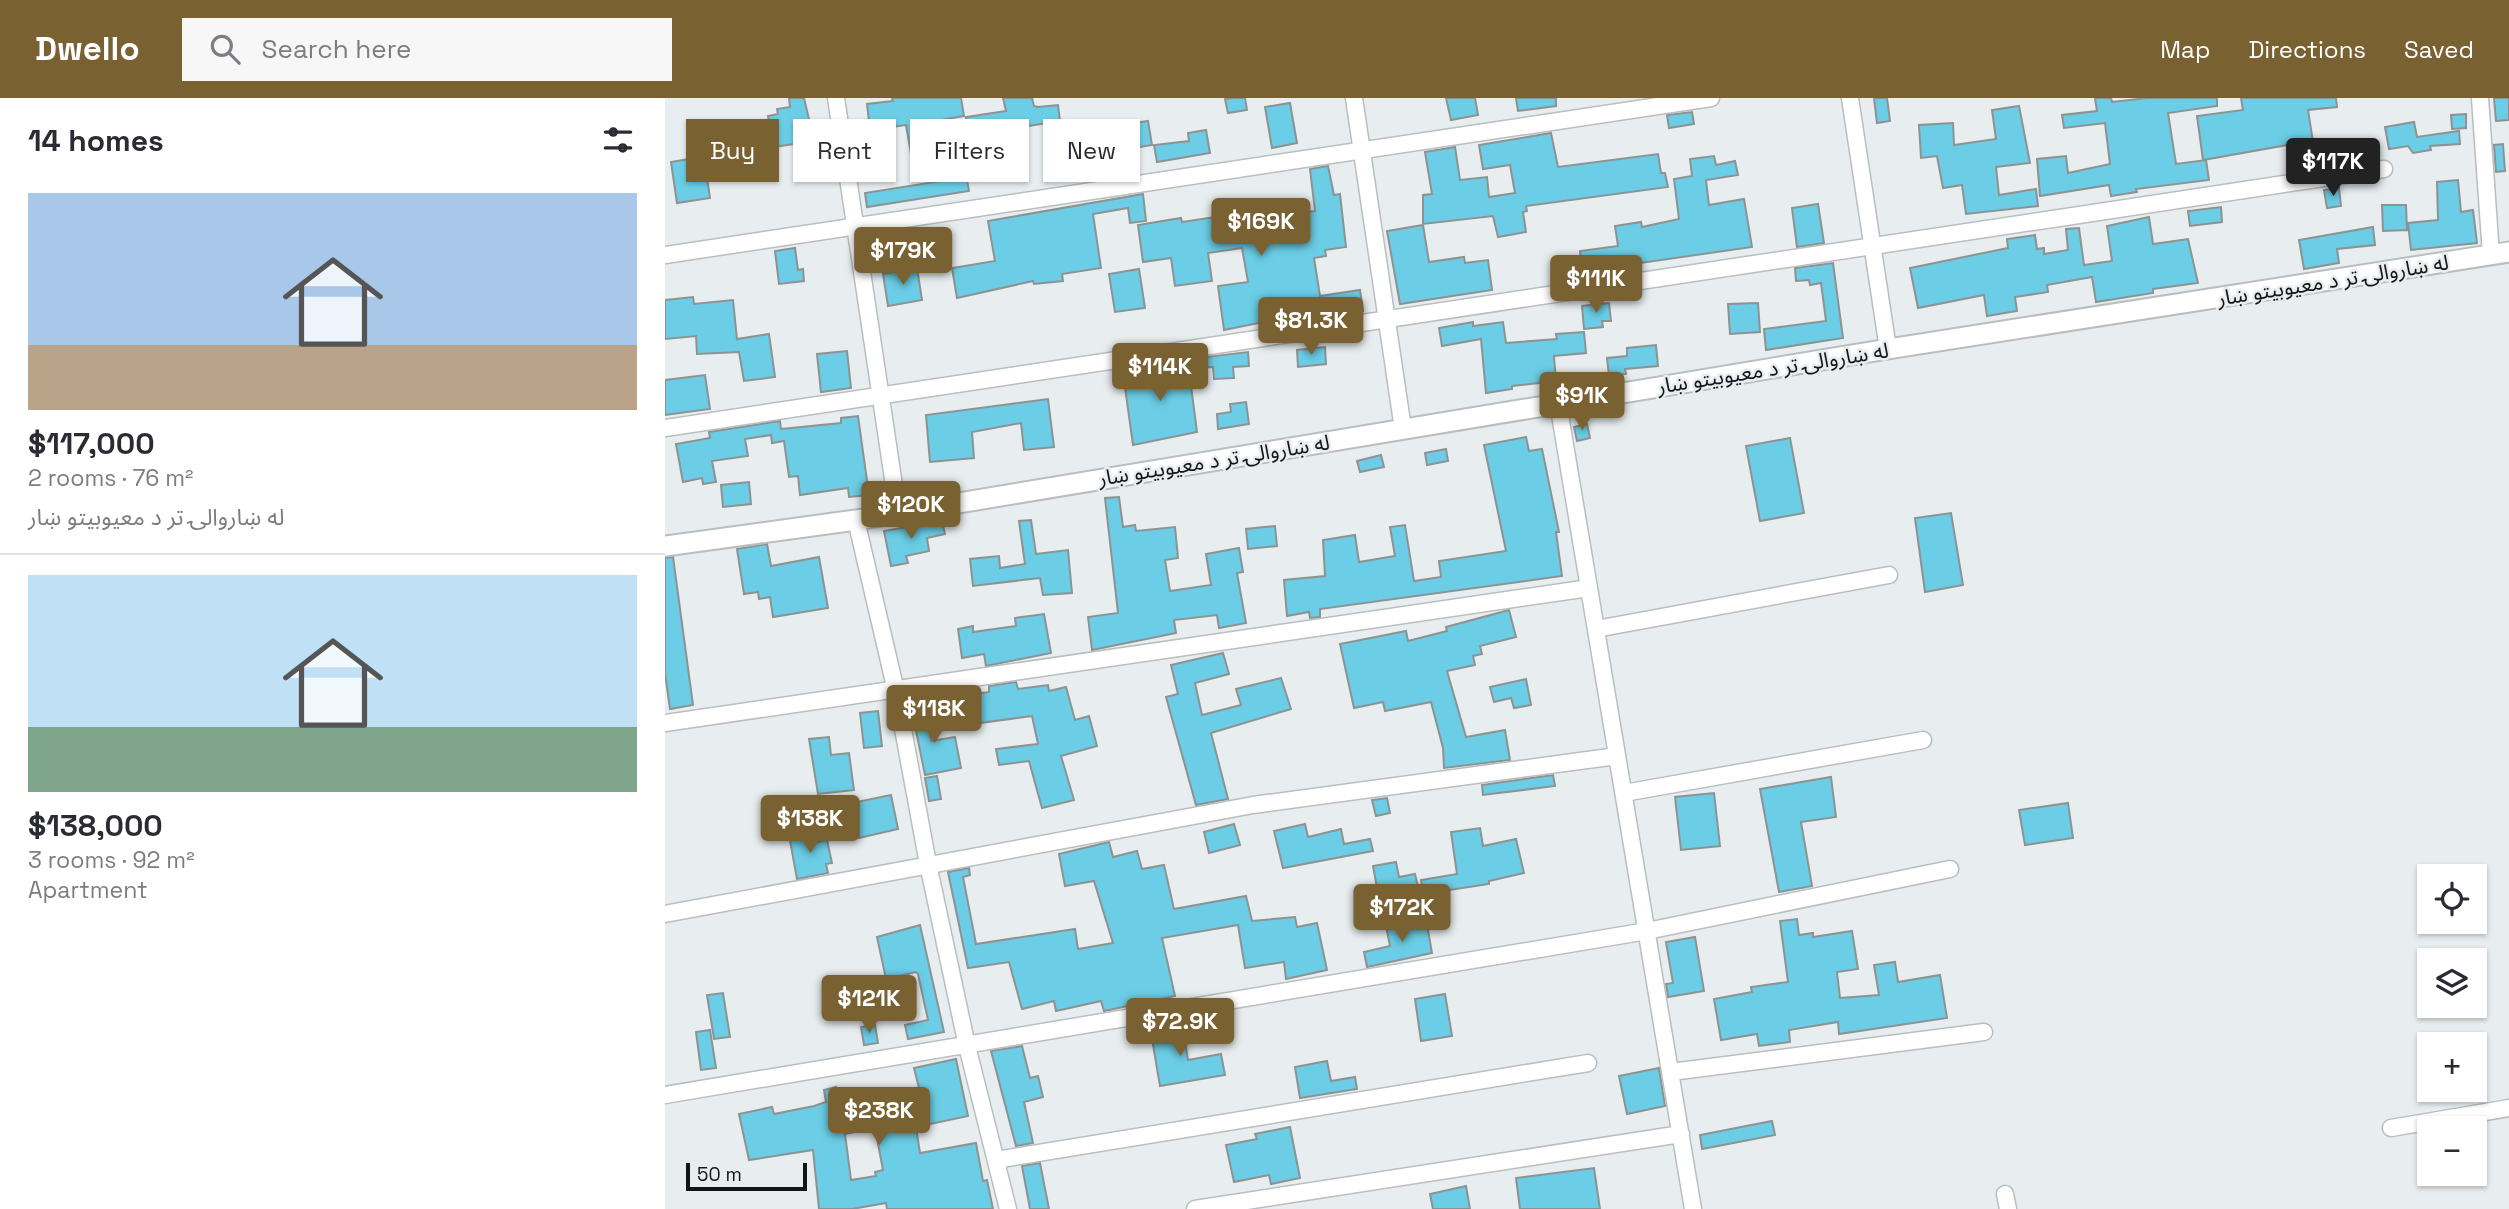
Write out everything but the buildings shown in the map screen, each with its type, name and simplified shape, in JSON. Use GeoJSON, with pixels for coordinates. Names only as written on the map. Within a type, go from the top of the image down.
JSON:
{"type":"FeatureCollection","features":[{"type":"Feature","properties":{"kind":"street"},"geometry":{"type":"LineString","coordinates":[[836,98],[898,512]]}},
{"type":"Feature","properties":{"kind":"street"},"geometry":{"type":"LineString","coordinates":[[1353,98],[1403,429]]}},
{"type":"Feature","properties":{"kind":"street"},"geometry":{"type":"LineString","coordinates":[[665,255],[1711,98]]}},
{"type":"Feature","properties":{"kind":"street"},"geometry":{"type":"LineString","coordinates":[[1850,98],[1888,349]]}},
{"type":"Feature","properties":{"kind":"street"},"geometry":{"type":"LineString","coordinates":[[2480,98],[2500,254]]}},
{"type":"Feature","properties":{"kind":"street"},"geometry":{"type":"LineString","coordinates":[[665,428],[2384,169]]}},
{"type":"Feature","properties":{"kind":"street","name":"له ښاروالۍ تر د معیوبیتو ښار"},"geometry":{"type":"LineString","coordinates":[[665,546],[856,520],[1888,349],[2500,254]]}},
{"type":"Feature","properties":{"kind":"street"},"geometry":{"type":"LineString","coordinates":[[1558,403],[1693,1209]]}},
{"type":"Feature","properties":{"kind":"street"},"geometry":{"type":"LineString","coordinates":[[856,520],[896,691],[927,864],[967,1046],[1009,1209]]}},
{"type":"Feature","properties":{"kind":"street"},"geometry":{"type":"LineString","coordinates":[[1596,629],[1889,575]]}},
{"type":"Feature","properties":{"kind":"street"},"geometry":{"type":"LineString","coordinates":[[665,723],[1589,588]]}},
{"type":"Feature","properties":{"kind":"street"},"geometry":{"type":"LineString","coordinates":[[1624,793],[1923,740]]}},
{"type":"Feature","properties":{"kind":"street"},"geometry":{"type":"LineString","coordinates":[[665,914],[1253,805],[1617,756]]}},
{"type":"Feature","properties":{"kind":"street"},"geometry":{"type":"LineString","coordinates":[[665,1095],[1647,931],[1950,869]]}},
{"type":"Feature","properties":{"kind":"street"},"geometry":{"type":"LineString","coordinates":[[1671,1072],[1983,1032]]}},
{"type":"Feature","properties":{"kind":"street"},"geometry":{"type":"LineString","coordinates":[[996,1160],[1588,1062]]}},
{"type":"Feature","properties":{"kind":"street"},"geometry":{"type":"LineString","coordinates":[[2391,1128],[2509,1108]]}},
{"type":"Feature","properties":{"kind":"street"},"geometry":{"type":"LineString","coordinates":[[1195,1209],[1681,1134]]}}]}
